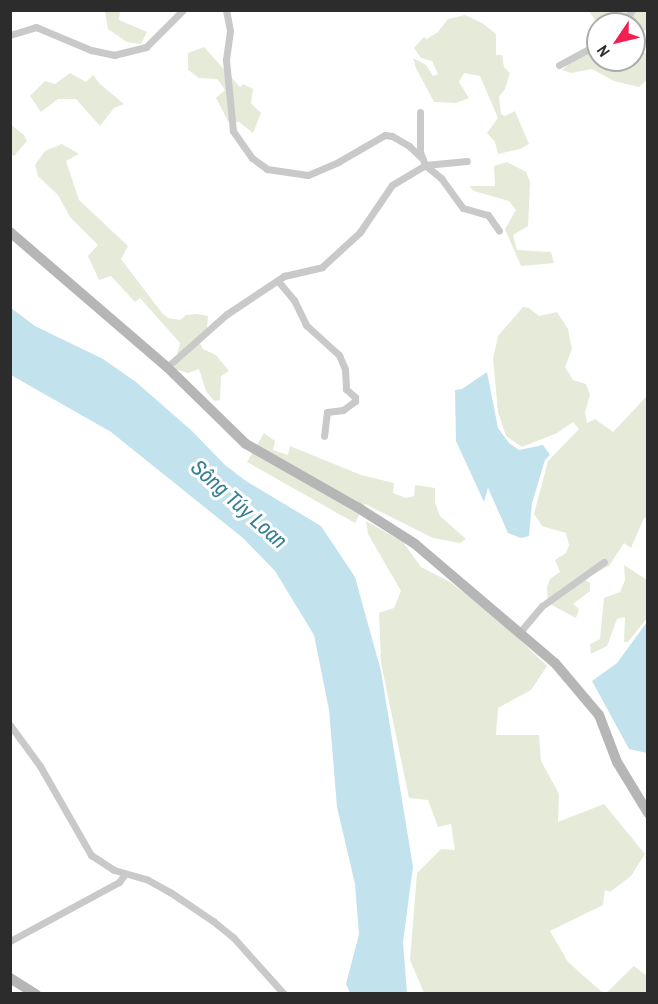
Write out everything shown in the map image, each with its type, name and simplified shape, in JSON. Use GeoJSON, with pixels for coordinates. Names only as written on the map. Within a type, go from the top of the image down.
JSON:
{"type":"FeatureCollection","features":[{"type":"Feature","properties":{"kind":"street"},"geometry":{"type":"LineString","coordinates":[[10,35],[36,27],[91,50],[114,55],[146,47],[183,10]]}},
{"type":"Feature","properties":{"kind":"street"},"geometry":{"type":"LineString","coordinates":[[226,10],[230,31],[226,60],[233,131],[252,158],[267,169],[308,175],[339,162],[385,135],[392,136],[409,146],[441,178],[463,208],[488,215],[499,231]]}},
{"type":"Feature","properties":{"kind":"street"},"geometry":{"type":"LineString","coordinates":[[559,65],[586,50]]}},
{"type":"Feature","properties":{"kind":"street"},"geometry":{"type":"LineString","coordinates":[[420,112],[418,128],[424,162]]}},
{"type":"Feature","properties":{"kind":"street"},"geometry":{"type":"LineString","coordinates":[[166,367],[227,314],[290,273],[322,267],[360,232],[392,185],[424,162],[467,162]]}},
{"type":"Feature","properties":{"kind":"street"},"geometry":{"type":"LineString","coordinates":[[10,232],[166,367],[254,450],[357,507],[415,544],[555,663],[599,715],[617,762],[648,813]]}},
{"type":"Feature","properties":{"kind":"street"},"geometry":{"type":"LineString","coordinates":[[278,281],[294,300],[306,325],[339,355],[345,369],[346,389],[355,397],[355,401],[343,410],[327,412],[324,436]]}},
{"type":"Feature","properties":{"kind":"street"},"geometry":{"type":"LineString","coordinates":[[520,632],[542,606],[604,562]]}},
{"type":"Feature","properties":{"kind":"street"},"geometry":{"type":"LineString","coordinates":[[10,725],[40,766],[91,855],[124,874],[148,880],[213,921],[233,938],[284,993]]}},
{"type":"Feature","properties":{"kind":"street"},"geometry":{"type":"LineString","coordinates":[[10,940],[119,882],[124,874]]}},
{"type":"Feature","properties":{"kind":"street"},"geometry":{"type":"LineString","coordinates":[[10,978],[36,993]]}},
{"type":"Feature","properties":{"kind":"green space"},"geometry":{"type":"Polygon","coordinates":[[[588,10],[647,11],[647,29],[646,12],[589,12],[588,10]]]}},
{"type":"Feature","properties":{"kind":"green space"},"geometry":{"type":"Polygon","coordinates":[[[105,11],[120,11],[119,20],[147,32],[141,44],[127,42],[108,29],[105,11]]]}},
{"type":"Feature","properties":{"kind":"green space"},"geometry":{"type":"Polygon","coordinates":[[[465,15],[482,23],[496,34],[496,55],[502,55],[504,67],[510,73],[505,89],[499,97],[501,114],[505,116],[515,111],[529,144],[520,149],[498,154],[495,142],[487,133],[498,118],[480,76],[464,73],[459,82],[469,98],[456,103],[434,102],[416,68],[413,58],[426,65],[433,76],[438,74],[432,61],[421,58],[414,48],[424,37],[427,39],[438,32],[448,19],[465,15]]]}},
{"type":"Feature","properties":{"kind":"green space"},"geometry":{"type":"Polygon","coordinates":[[[204,47],[240,87],[243,84],[253,89],[251,103],[261,113],[253,133],[239,122],[229,123],[216,98],[225,90],[217,79],[199,78],[188,70],[188,53],[204,47]]]}},
{"type":"Feature","properties":{"kind":"green space"},"geometry":{"type":"Polygon","coordinates":[[[586,51],[586,70],[571,73],[562,70],[586,51]]]}},
{"type":"Feature","properties":{"kind":"green space"},"geometry":{"type":"Polygon","coordinates":[[[647,55],[647,80],[639,87],[614,81],[598,72],[646,72],[647,55]]]}},
{"type":"Feature","properties":{"kind":"green space"},"geometry":{"type":"Polygon","coordinates":[[[70,73],[86,82],[93,75],[124,104],[114,108],[100,126],[76,99],[58,99],[41,112],[30,96],[45,81],[55,84],[70,73]]]}},
{"type":"Feature","properties":{"kind":"green space"},"geometry":{"type":"Polygon","coordinates":[[[10,124],[24,135],[27,141],[14,156],[11,154],[10,124]]]}},
{"type":"Feature","properties":{"kind":"green space"},"geometry":{"type":"Polygon","coordinates":[[[62,144],[79,154],[66,161],[79,200],[128,246],[121,259],[162,313],[168,318],[180,320],[186,315],[208,316],[207,328],[197,337],[203,349],[216,355],[229,371],[221,376],[220,400],[214,401],[206,391],[199,369],[188,373],[174,369],[180,343],[140,298],[135,302],[111,276],[99,280],[88,256],[98,245],[70,217],[58,195],[38,176],[35,165],[45,151],[62,144]]]}},
{"type":"Feature","properties":{"kind":"green space"},"geometry":{"type":"Polygon","coordinates":[[[507,162],[526,172],[530,182],[528,226],[513,235],[517,250],[551,252],[554,263],[521,266],[505,229],[516,210],[509,201],[474,191],[469,186],[495,186],[494,166],[507,162]]]}},
{"type":"Feature","properties":{"kind":"green space"},"geometry":{"type":"Polygon","coordinates":[[[523,307],[529,308],[539,316],[557,312],[568,329],[572,349],[565,367],[573,380],[586,384],[590,395],[585,412],[587,423],[595,419],[613,432],[647,396],[647,518],[644,518],[631,548],[624,543],[609,566],[583,579],[590,583],[590,591],[573,604],[579,609],[576,618],[548,603],[547,587],[550,579],[560,572],[555,560],[566,553],[569,545],[566,533],[542,526],[534,514],[548,461],[579,429],[573,422],[557,433],[522,447],[506,436],[498,412],[493,359],[498,336],[523,307]]]}},
{"type":"Feature","properties":{"kind":"green space"},"geometry":{"type":"Polygon","coordinates":[[[264,433],[275,441],[273,450],[288,455],[290,446],[361,475],[394,483],[393,493],[406,498],[414,496],[415,485],[435,488],[435,502],[440,516],[466,539],[460,543],[433,538],[365,504],[355,523],[247,462],[264,433]]]}},
{"type":"Feature","properties":{"kind":"green space"},"geometry":{"type":"Polygon","coordinates":[[[366,521],[403,542],[421,567],[450,582],[494,615],[547,666],[531,690],[498,708],[496,735],[539,735],[541,761],[559,794],[558,822],[604,804],[645,854],[631,876],[610,892],[605,890],[603,905],[550,931],[568,962],[603,993],[424,993],[410,960],[417,873],[441,849],[455,850],[451,824],[438,827],[428,800],[409,798],[381,663],[379,613],[394,608],[401,591],[368,534],[366,521]]]}},
{"type":"Feature","properties":{"kind":"green space"},"geometry":{"type":"Polygon","coordinates":[[[624,565],[647,580],[647,618],[628,642],[624,642],[625,617],[617,619],[607,646],[591,654],[590,644],[600,639],[604,598],[620,592],[625,580],[624,565]]]}},
{"type":"Feature","properties":{"kind":"green space"},"geometry":{"type":"Polygon","coordinates":[[[634,966],[647,976],[647,992],[606,993],[634,966]]]}},
{"type":"Feature","properties":{"kind":"water","name":"Sông Túy Loan"},"geometry":{"type":"Polygon","coordinates":[[[11,308],[35,326],[103,359],[136,382],[192,431],[225,465],[246,481],[321,526],[355,577],[381,671],[413,867],[403,942],[407,993],[350,993],[346,984],[359,934],[355,884],[337,807],[329,710],[314,635],[275,571],[243,538],[111,432],[11,375],[11,308]]]}},
{"type":"Feature","properties":{"kind":"water"},"geometry":{"type":"Polygon","coordinates":[[[487,372],[498,428],[509,443],[519,450],[543,445],[550,455],[545,460],[532,503],[529,536],[521,538],[508,533],[488,488],[484,502],[456,441],[455,390],[462,389],[487,372]]]}},
{"type":"Feature","properties":{"kind":"water"},"geometry":{"type":"Polygon","coordinates":[[[647,622],[647,753],[629,749],[592,681],[617,663],[647,622]]]}}]}
